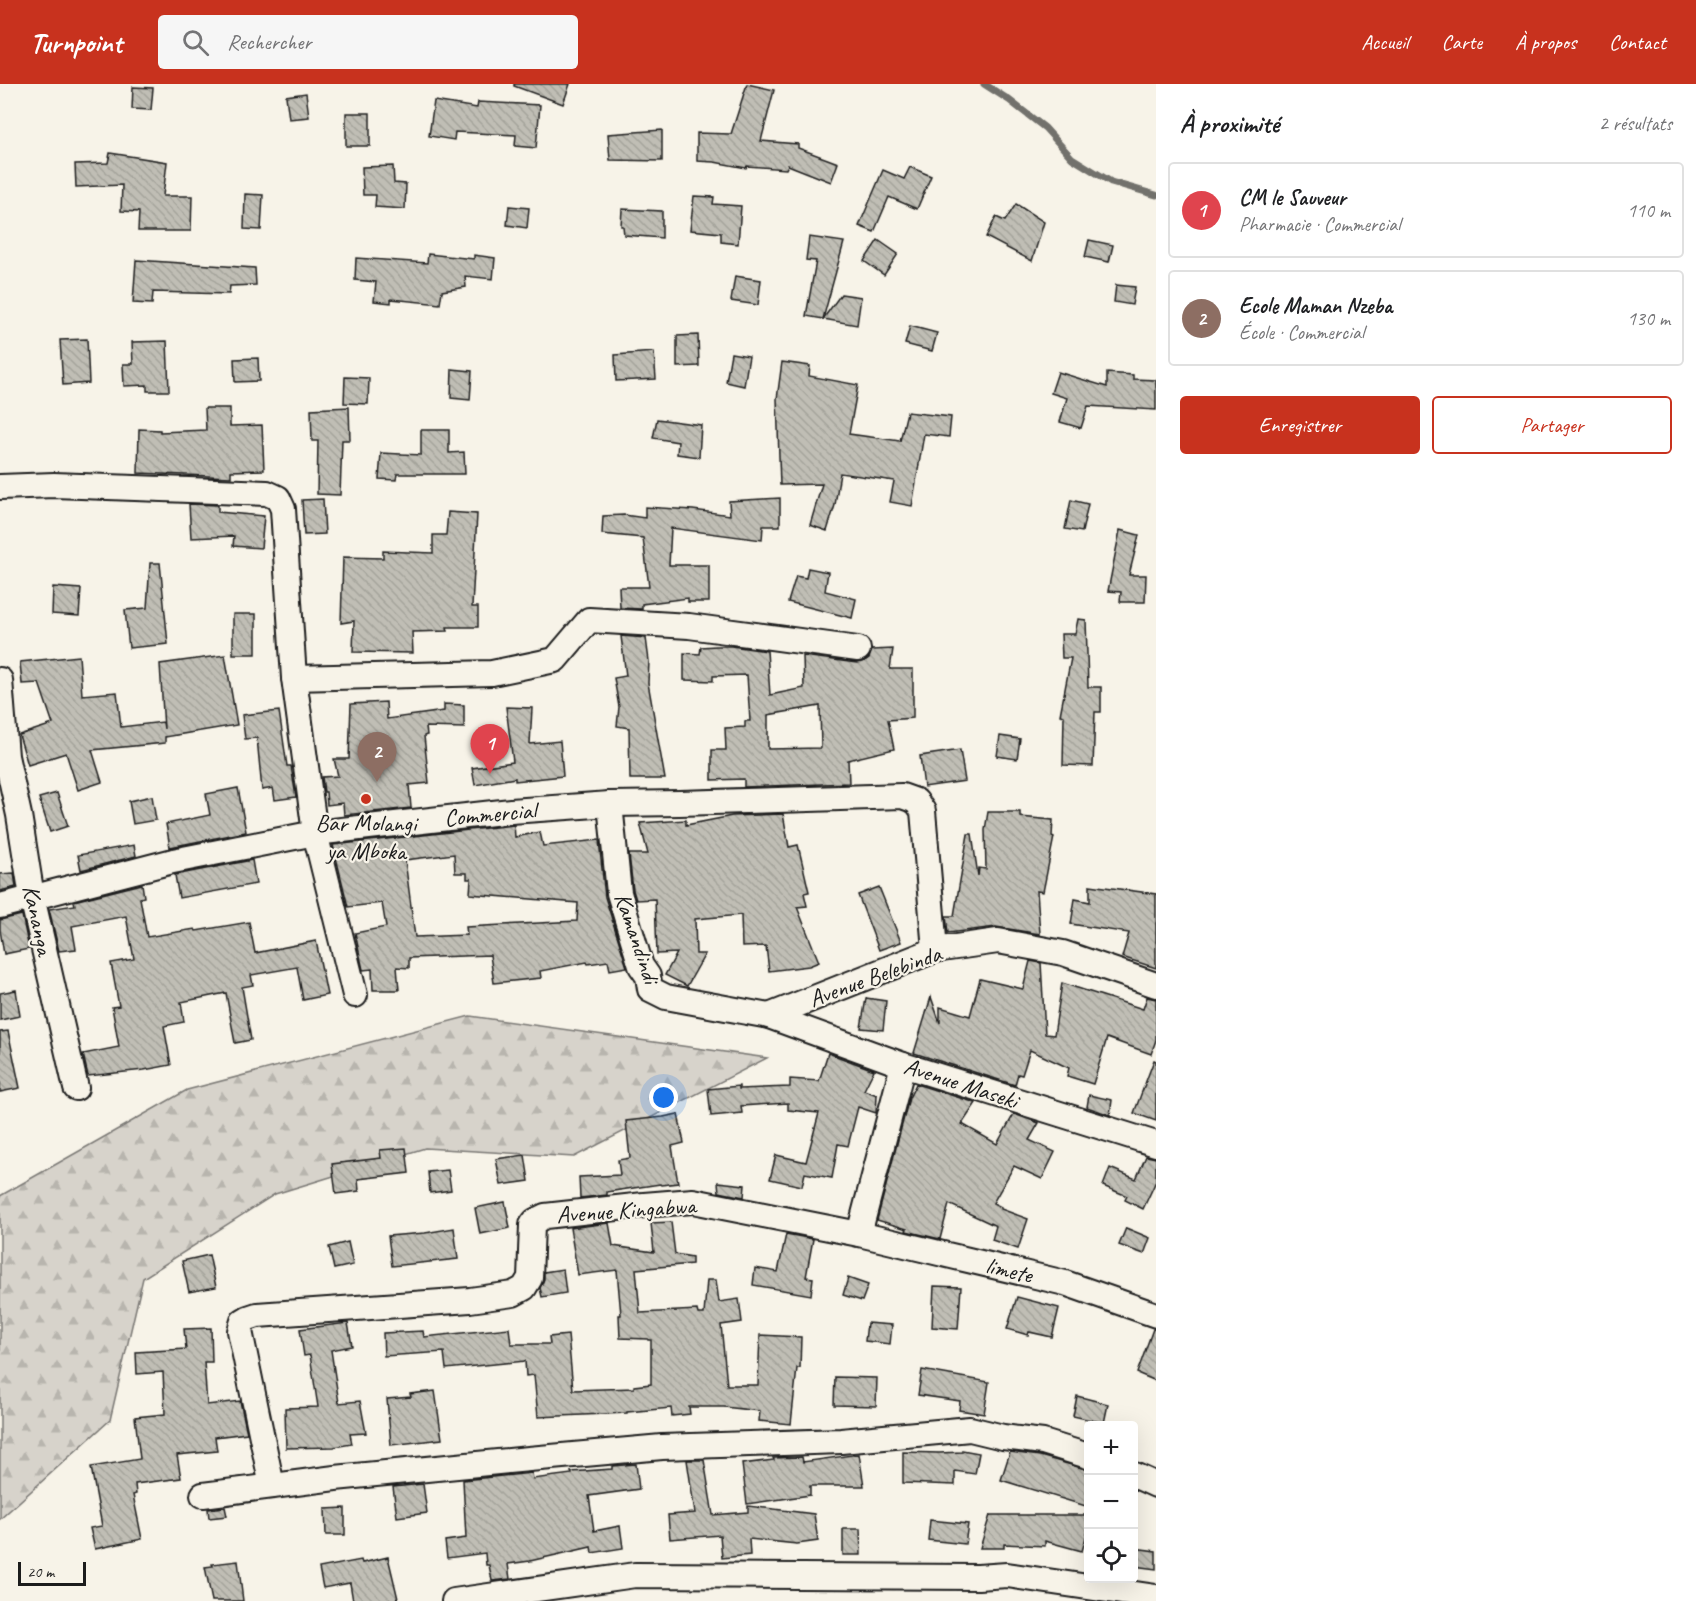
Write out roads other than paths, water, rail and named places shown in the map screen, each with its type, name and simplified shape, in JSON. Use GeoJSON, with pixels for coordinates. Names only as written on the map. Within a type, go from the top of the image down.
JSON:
{"type":"FeatureCollection","features":[{"type":"Feature","properties":{"kind":"street"},"geometry":{"type":"LineString","coordinates":[[0,487],[54,485],[267,493],[278,498],[283,509],[294,678],[315,833],[354,995]]}},
{"type":"Feature","properties":{"kind":"street"},"geometry":{"type":"LineString","coordinates":[[294,678],[492,673],[555,660],[589,620],[689,626],[858,649]]}},
{"type":"Feature","properties":{"kind":"street","name":"Kananga"},"geometry":{"type":"LineString","coordinates":[[0,680],[6,756],[19,815],[32,897],[76,1088]]}},
{"type":"Feature","properties":{"kind":"street","name":"Commercial"},"geometry":{"type":"LineString","coordinates":[[0,906],[173,861],[315,833],[500,812],[610,804],[902,796],[916,801],[923,811],[935,950]]}},
{"type":"Feature","properties":{"kind":"street","name":"Kamandindi"},"geometry":{"type":"LineString","coordinates":[[610,804],[619,893],[641,966],[648,976],[650,989],[666,997],[769,1016]]}},
{"type":"Feature","properties":{"kind":"street","name":"Avenue Belebinda"},"geometry":{"type":"LineString","coordinates":[[769,1016],[935,950],[998,941],[1063,953],[1156,985]]}},
{"type":"Feature","properties":{"kind":"street","name":"Avenue Maseki"},"geometry":{"type":"LineString","coordinates":[[769,1016],[903,1065],[1156,1144]]}},
{"type":"Feature","properties":{"kind":"street"},"geometry":{"type":"LineString","coordinates":[[859,1234],[903,1065]]}},
{"type":"Feature","properties":{"kind":"street","name":"Avenue Kingabwa"},"geometry":{"type":"LineString","coordinates":[[272,1486],[240,1331],[243,1321],[248,1318],[257,1315],[470,1300],[513,1294],[524,1288],[530,1278],[532,1230],[535,1221],[545,1216],[644,1204],[693,1201],[859,1234]]}},
{"type":"Feature","properties":{"kind":"street","name":"limete"},"geometry":{"type":"LineString","coordinates":[[859,1234],[1065,1283],[1156,1315]]}},
{"type":"Feature","properties":{"kind":"street"},"geometry":{"type":"LineString","coordinates":[[203,1495],[346,1476],[651,1448],[841,1441],[970,1429],[1003,1437],[1043,1442],[1084,1454]]}},
{"type":"Feature","properties":{"kind":"street"},"geometry":{"type":"LineString","coordinates":[[1136,1475],[1156,1485]]}},
{"type":"Feature","properties":{"kind":"street"},"geometry":{"type":"LineString","coordinates":[[454,1601],[635,1575],[978,1577],[1006,1575],[1156,1597]]}},
{"type":"Feature","properties":{"kind":"waterway"},"geometry":{"type":"LineString","coordinates":[[984,84],[1045,128],[1072,158],[1111,182],[1156,195]]}},
{"type":"Feature","properties":{"kind":"place","name":"CM le Sauveur"},"geometry":{"type":"Point","coordinates":[490,774]}},
{"type":"Feature","properties":{"kind":"place","name":"Ecole Maman Nzeba"},"geometry":{"type":"Point","coordinates":[377,782]}},
{"type":"Feature","properties":{"kind":"place","name":"Bar Molangi ya Mboka"},"geometry":{"type":"Point","coordinates":[366,799]}}]}
